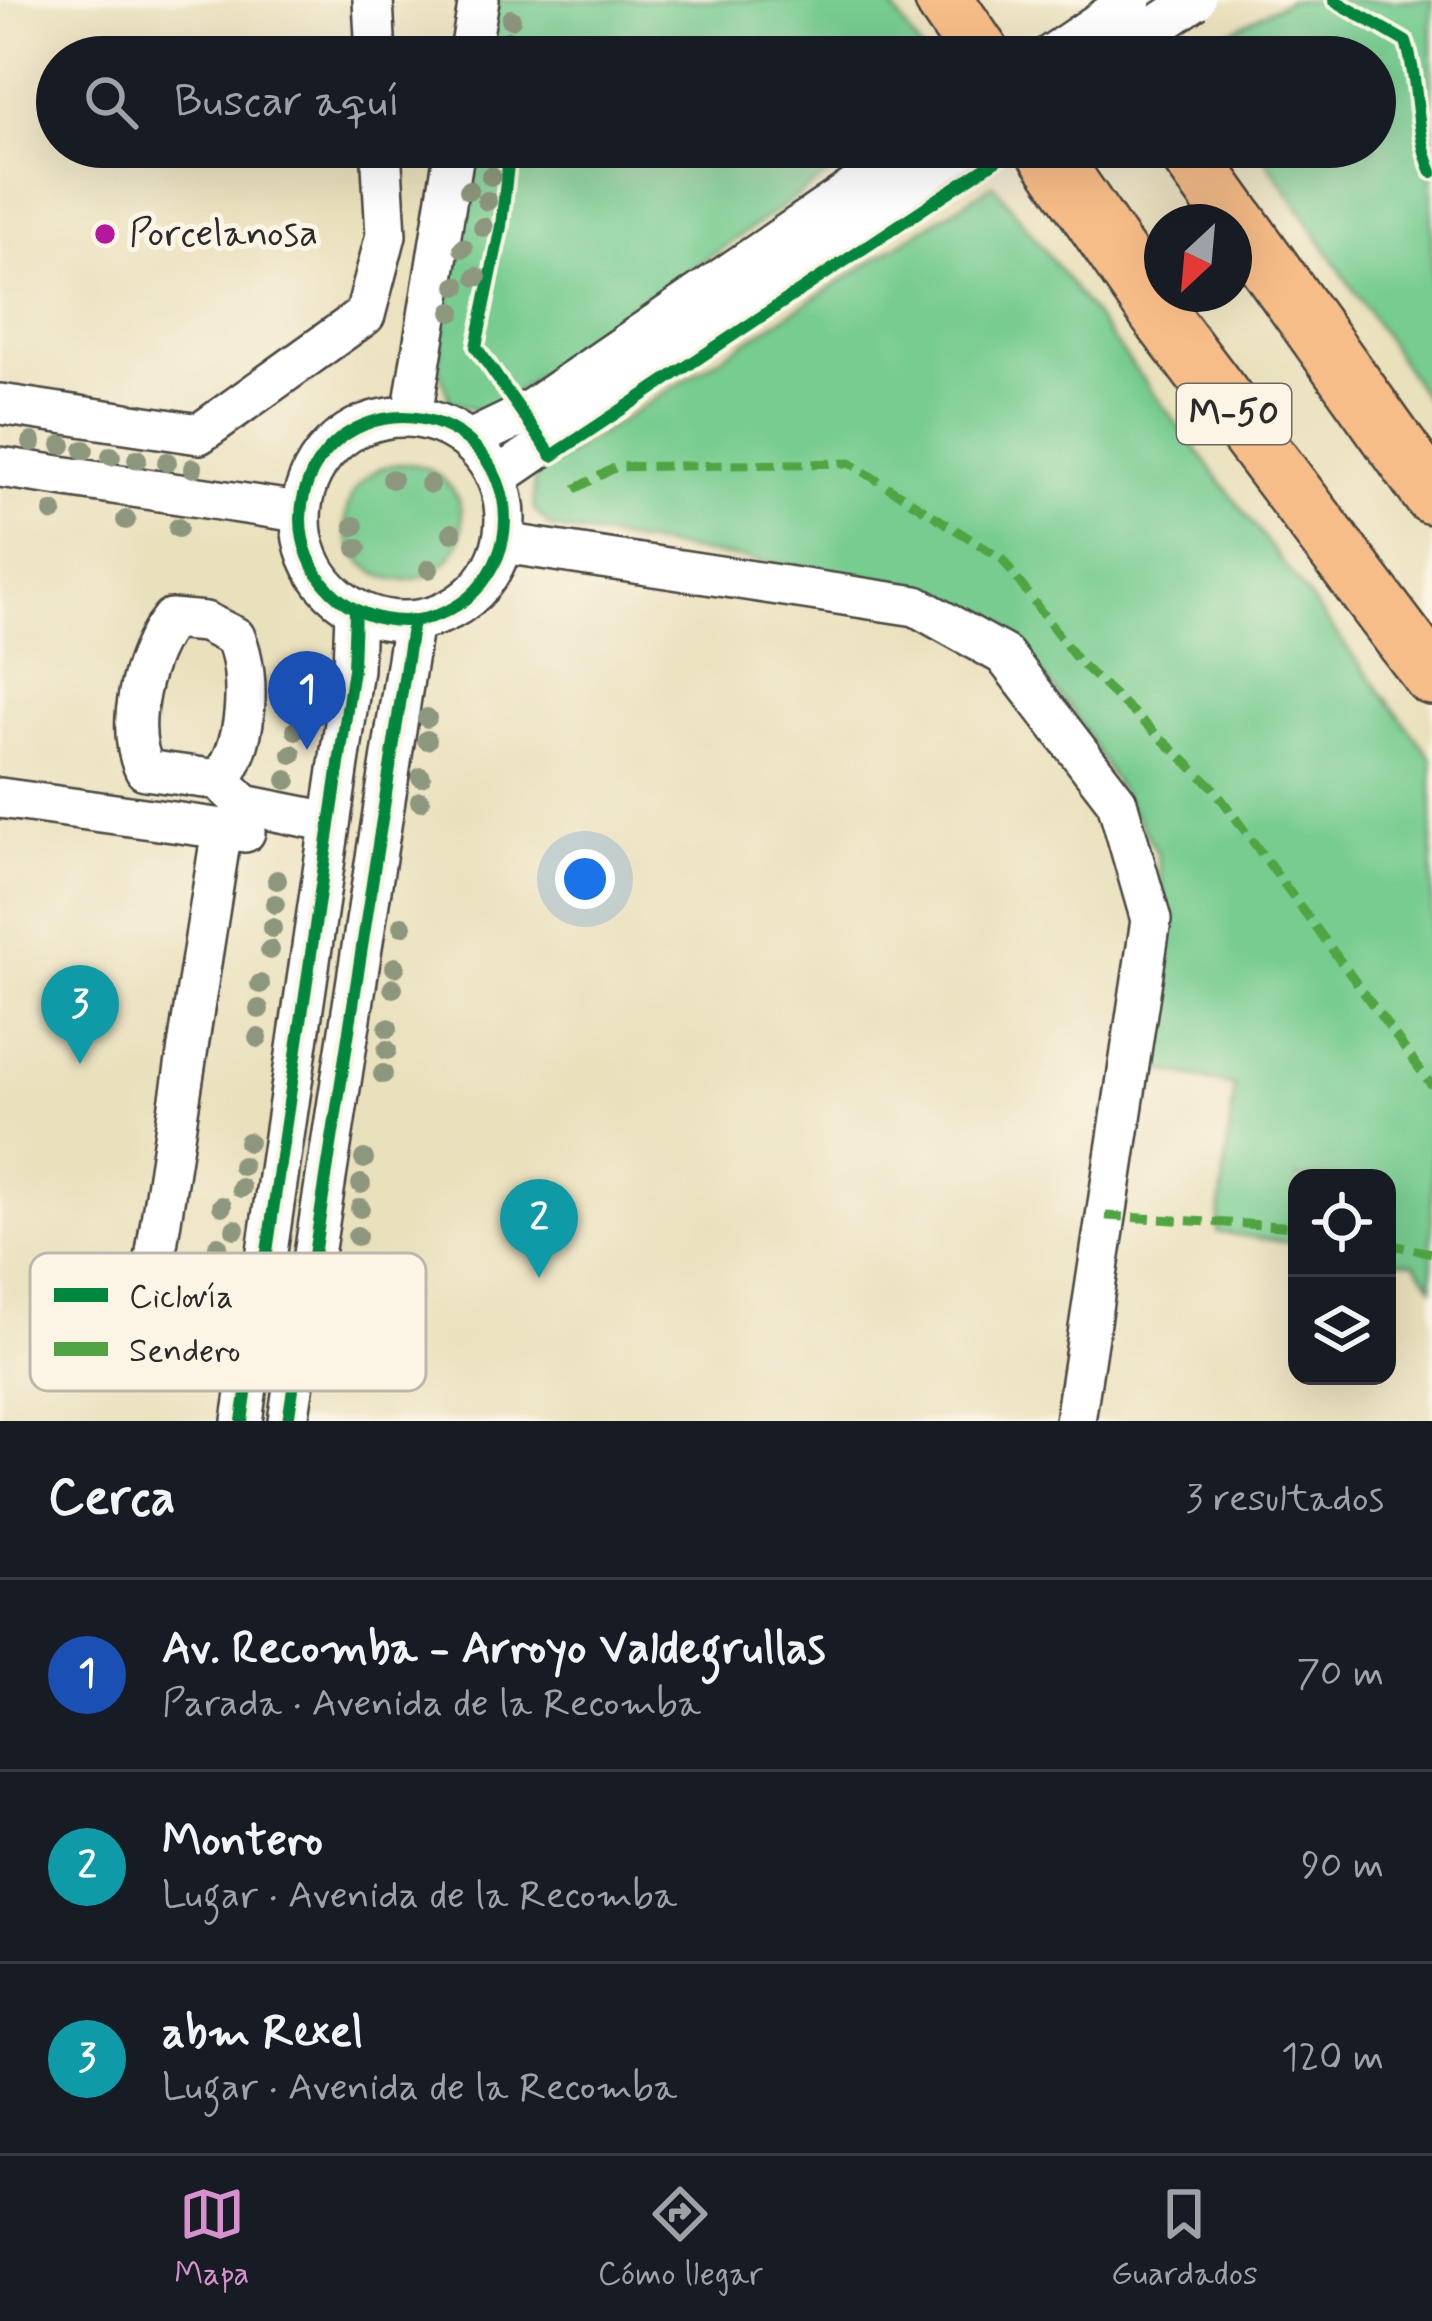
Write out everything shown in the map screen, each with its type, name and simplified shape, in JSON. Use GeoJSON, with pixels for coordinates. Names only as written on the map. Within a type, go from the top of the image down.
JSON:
{"type":"FeatureCollection","features":[{"type":"Feature","properties":{"kind":"highway"},"geometry":{"type":"LineString","coordinates":[[944,0],[968,36]]}},
{"type":"Feature","properties":{"kind":"highway"},"geometry":{"type":"LineString","coordinates":[[1082,0],[1107,36]]}},
{"type":"Feature","properties":{"kind":"highway","name":"M-50"},"geometry":{"type":"LineString","coordinates":[[1061,168],[1144,270]]}},
{"type":"Feature","properties":{"kind":"highway","name":"M-50"},"geometry":{"type":"LineString","coordinates":[[1196,168],[1217,204]]}},
{"type":"Feature","properties":{"kind":"highway","name":"M-50"},"geometry":{"type":"LineString","coordinates":[[1252,262],[1432,495]]}},
{"type":"Feature","properties":{"kind":"highway","name":"M-50"},"geometry":{"type":"LineString","coordinates":[[1178,312],[1432,676]]}},
{"type":"Feature","properties":{"kind":"street"},"geometry":{"type":"LineString","coordinates":[[373,0],[375,36]]}},
{"type":"Feature","properties":{"kind":"street"},"geometry":{"type":"LineString","coordinates":[[472,36],[478,0]]}},
{"type":"Feature","properties":{"kind":"street"},"geometry":{"type":"LineString","coordinates":[[1079,36],[1132,0]]}},
{"type":"Feature","properties":{"kind":"street"},"geometry":{"type":"LineString","coordinates":[[1142,36],[1195,0]]}},
{"type":"Feature","properties":{"kind":"street"},"geometry":{"type":"LineString","coordinates":[[0,404],[199,434],[365,315],[386,235],[382,168]]}},
{"type":"Feature","properties":{"kind":"street"},"geometry":{"type":"LineString","coordinates":[[412,416],[452,168]]}},
{"type":"Feature","properties":{"kind":"street"},"geometry":{"type":"LineString","coordinates":[[470,440],[524,414],[903,170]]}},
{"type":"Feature","properties":{"kind":"street"},"geometry":{"type":"LineString","coordinates":[[499,476],[903,170]]}},
{"type":"Feature","properties":{"kind":"street"},"geometry":{"type":"LineString","coordinates":[[412,416],[431,419],[470,440],[499,476],[506,514],[503,543],[492,572],[472,595],[412,621],[355,610],[315,575],[299,512],[303,487],[336,439],[370,423],[412,416]]}},
{"type":"Feature","properties":{"kind":"street"},"geometry":{"type":"LineString","coordinates":[[0,467],[299,512]]}},
{"type":"Feature","properties":{"kind":"street"},"geometry":{"type":"LineString","coordinates":[[503,543],[916,606],[1004,655],[1117,802],[1151,920],[1075,1421]]}},
{"type":"Feature","properties":{"kind":"street"},"geometry":{"type":"LineString","coordinates":[[267,1253],[353,669],[355,610]]}},
{"type":"Feature","properties":{"kind":"street"},"geometry":{"type":"LineString","coordinates":[[314,1253],[412,621]]}},
{"type":"Feature","properties":{"kind":"street"},"geometry":{"type":"LineString","coordinates":[[219,780],[244,805],[329,833]]}},
{"type":"Feature","properties":{"kind":"street"},"geometry":{"type":"LineString","coordinates":[[0,798],[222,829],[329,833]]}},
{"type":"Feature","properties":{"kind":"street"},"geometry":{"type":"LineString","coordinates":[[156,1253],[222,829]]}},
{"type":"Feature","properties":{"kind":"street"},"geometry":{"type":"LineString","coordinates":[[242,1421],[246,1391]]}},
{"type":"Feature","properties":{"kind":"street"},"geometry":{"type":"LineString","coordinates":[[288,1421],[293,1391]]}},
{"type":"Feature","properties":{"kind":"green space"},"geometry":{"type":"Polygon","coordinates":[[[492,0],[888,0],[911,36],[487,36],[492,0]]]}},
{"type":"Feature","properties":{"kind":"green space"},"geometry":{"type":"Polygon","coordinates":[[[1289,0],[1432,0],[1432,408],[1272,168],[1396,168],[1396,36],[1222,36],[1289,0]]]}},
{"type":"Feature","properties":{"kind":"green space"},"geometry":{"type":"Polygon","coordinates":[[[467,168],[838,168],[486,413],[450,402],[438,365],[467,168]]]}},
{"type":"Feature","properties":{"kind":"green space"},"geometry":{"type":"Polygon","coordinates":[[[994,184],[1432,759],[1432,1286],[1415,1263],[1396,1260],[1396,1169],[1288,1169],[1288,1243],[1217,1232],[1235,1086],[1150,1068],[1165,912],[1157,852],[1071,709],[998,623],[914,586],[551,528],[534,509],[534,476],[994,184]]]}},
{"type":"Feature","properties":{"kind":"green space"},"geometry":{"type":"Polygon","coordinates":[[[404,464],[426,468],[445,481],[458,500],[462,522],[458,544],[445,563],[426,576],[404,580],[382,576],[363,563],[350,544],[346,522],[350,500],[363,481],[382,468],[404,464]]]}},
{"type":"Feature","properties":{"kind":"marked path"},"geometry":{"type":"LineString","coordinates":[[575,489],[616,467],[850,463],[1002,559],[1078,661],[1212,786],[1432,1086]]}},
{"type":"Feature","properties":{"kind":"marked path"},"geometry":{"type":"LineString","coordinates":[[1106,1216],[1288,1226]]}},
{"type":"Feature","properties":{"kind":"marked path"},"geometry":{"type":"LineString","coordinates":[[1396,1246],[1432,1253]]}},
{"type":"Feature","properties":{"kind":"cycle path"},"geometry":{"type":"LineString","coordinates":[[1334,0],[1396,36]]}},
{"type":"Feature","properties":{"kind":"cycle path"},"geometry":{"type":"LineString","coordinates":[[1396,36],[1406,42],[1432,172]]}},
{"type":"Feature","properties":{"kind":"cycle path"},"geometry":{"type":"LineString","coordinates":[[508,168],[476,347],[552,456],[984,168]]}},
{"type":"Feature","properties":{"kind":"cycle path"},"geometry":{"type":"LineString","coordinates":[[403,417],[442,424],[475,447],[498,480],[505,519],[498,558],[475,591],[442,614],[403,621],[364,614],[331,591],[308,558],[301,519],[308,480],[331,447],[364,424],[403,417]]}},
{"type":"Feature","properties":{"kind":"cycle path"},"geometry":{"type":"LineString","coordinates":[[267,1253],[353,669],[355,610]]}},
{"type":"Feature","properties":{"kind":"cycle path"},"geometry":{"type":"LineString","coordinates":[[314,1253],[413,621]]}},
{"type":"Feature","properties":{"kind":"cycle path"},"geometry":{"type":"LineString","coordinates":[[242,1421],[246,1391]]}},
{"type":"Feature","properties":{"kind":"cycle path"},"geometry":{"type":"LineString","coordinates":[[288,1421],[293,1391]]}},
{"type":"Feature","properties":{"kind":"place","name":"Porcelanosa"},"geometry":{"type":"Point","coordinates":[105,234]}},
{"type":"Feature","properties":{"kind":"place","name":"Av. Recomba - Arroyo Valdegrullas"},"geometry":{"type":"Point","coordinates":[307,750]}},
{"type":"Feature","properties":{"kind":"place","name":"abm Rexel"},"geometry":{"type":"Point","coordinates":[80,1064]}},
{"type":"Feature","properties":{"kind":"place","name":"Montero"},"geometry":{"type":"Point","coordinates":[539,1278]}}]}
